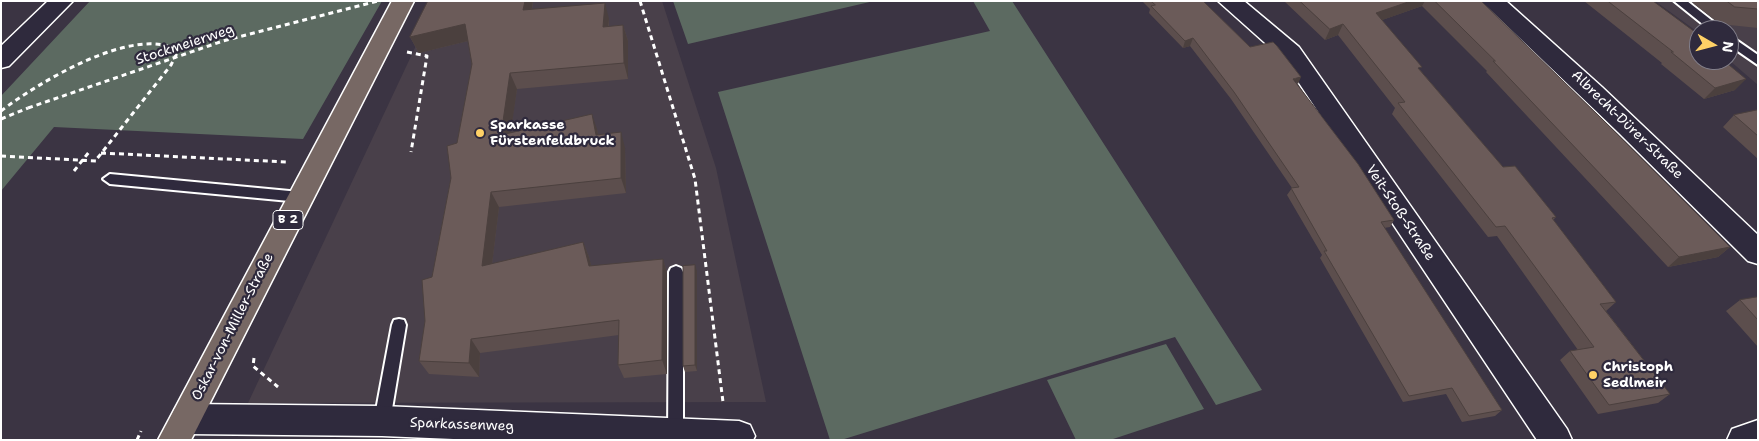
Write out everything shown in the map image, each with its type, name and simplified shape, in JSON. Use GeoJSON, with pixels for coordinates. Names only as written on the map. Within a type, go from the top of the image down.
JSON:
{"type":"FeatureCollection","features":[{"type":"Feature","properties":{"kind":"main road","name":"Oskar-von-Miller-Straße"},"geometry":{"type":"LineString","coordinates":[[180,429],[403,1]]}},
{"type":"Feature","properties":{"kind":"street"},"geometry":{"type":"LineString","coordinates":[[1,60],[62,1]]}},
{"type":"Feature","properties":{"kind":"street","name":"Veit-Stoß-Straße"},"geometry":{"type":"LineString","coordinates":[[1229,1],[1291,53],[1556,440]]}},
{"type":"Feature","properties":{"kind":"street","name":"Albrecht-Dürer-Straße"},"geometry":{"type":"LineString","coordinates":[[1492,1],[1554,54],[1758,253]]}},
{"type":"Feature","properties":{"kind":"street","name":"Sparkassenweg"},"geometry":{"type":"LineString","coordinates":[[180,429],[382,421],[655,436],[737,437]]}},
{"type":"Feature","properties":{"kind":"street"},"geometry":{"type":"LineString","coordinates":[[1743,440],[1758,435]]}},
{"type":"Feature","properties":{"kind":"lane"},"geometry":{"type":"LineString","coordinates":[[1680,1],[1705,20]]}},
{"type":"Feature","properties":{"kind":"lane"},"geometry":{"type":"LineString","coordinates":[[1739,47],[1758,61]]}},
{"type":"Feature","properties":{"kind":"lane"},"geometry":{"type":"LineString","coordinates":[[110,178],[300,197]]}},
{"type":"Feature","properties":{"kind":"lane"},"geometry":{"type":"LineString","coordinates":[[655,436],[676,272]]}},
{"type":"Feature","properties":{"kind":"lane"},"geometry":{"type":"LineString","coordinates":[[382,421],[399,325]]}},
{"type":"Feature","properties":{"kind":"path","name":"Stockmeierweg"},"geometry":{"type":"LineString","coordinates":[[1,119],[223,41],[378,1]]}},
{"type":"Feature","properties":{"kind":"path"},"geometry":{"type":"LineString","coordinates":[[640,1],[695,179],[737,437]]}},
{"type":"Feature","properties":{"kind":"path"},"geometry":{"type":"LineString","coordinates":[[1,111],[47,80],[98,57],[148,42],[168,42],[178,50],[171,65],[96,161]]}},
{"type":"Feature","properties":{"kind":"path"},"geometry":{"type":"LineString","coordinates":[[401,51],[427,56],[411,152]]}},
{"type":"Feature","properties":{"kind":"path"},"geometry":{"type":"LineString","coordinates":[[74,171],[89,152]]}},
{"type":"Feature","properties":{"kind":"path"},"geometry":{"type":"LineString","coordinates":[[101,153],[290,162]]}},
{"type":"Feature","properties":{"kind":"path"},"geometry":{"type":"LineString","coordinates":[[1,156],[105,161]]}},
{"type":"Feature","properties":{"kind":"path"},"geometry":{"type":"LineString","coordinates":[[254,357],[253,366],[284,393]]}},
{"type":"Feature","properties":{"kind":"shaded area"},"geometry":{"type":"Polygon","coordinates":[[[90,1],[382,1],[303,139],[54,127],[1,191],[1,96],[90,1]]]}},
{"type":"Feature","properties":{"kind":"shaded area"},"geometry":{"type":"Polygon","coordinates":[[[437,1],[662,1],[716,168],[766,402],[248,403],[437,1]]]}},
{"type":"Feature","properties":{"kind":"shaded area"},"geometry":{"type":"Polygon","coordinates":[[[673,1],[874,1],[688,44],[673,1]]]}},
{"type":"Feature","properties":{"kind":"shaded area"},"geometry":{"type":"Polygon","coordinates":[[[973,1],[1012,1],[1262,390],[1216,405],[1175,337],[841,440],[830,440],[718,92],[990,31],[973,1]]]}},
{"type":"Feature","properties":{"kind":"shaded area"},"geometry":{"type":"Polygon","coordinates":[[[1655,1],[1758,1],[1758,85],[1739,69],[1739,20],[1689,20],[1689,26],[1655,1]]]}},
{"type":"Feature","properties":{"kind":"shaded area"},"geometry":{"type":"Polygon","coordinates":[[[1166,344],[1204,409],[1110,440],[1076,440],[1047,380],[1166,344]]]}},
{"type":"Feature","properties":{"kind":"building"},"geometry":{"type":"Polygon","coordinates":[[[428,1],[525,1],[523,10],[605,3],[603,27],[623,25],[624,63],[510,73],[501,135],[592,114],[596,135],[621,132],[621,178],[491,192],[482,266],[583,242],[589,266],[663,259],[662,360],[618,365],[619,320],[471,339],[469,363],[419,361],[425,321],[422,280],[432,277],[451,178],[447,146],[457,143],[472,64],[465,24],[410,37],[428,1]]]}},
{"type":"Feature","properties":{"kind":"building"},"geometry":{"type":"Polygon","coordinates":[[[1151,1],[1203,1],[1250,47],[1273,42],[1277,46],[1301,77],[1293,79],[1358,164],[1394,220],[1381,222],[1502,410],[1469,416],[1452,388],[1409,396],[1324,251],[1327,251],[1291,188],[1299,187],[1234,92],[1193,38],[1185,41],[1151,6],[1155,5],[1151,1]]]}},
{"type":"Feature","properties":{"kind":"building"},"geometry":{"type":"Polygon","coordinates":[[[1300,1],[1411,1],[1376,13],[1422,67],[1418,68],[1503,167],[1515,166],[1556,217],[1552,218],[1616,302],[1600,304],[1670,394],[1609,405],[1570,351],[1594,347],[1505,226],[1496,227],[1398,103],[1405,102],[1343,24],[1330,29],[1300,1]]]}},
{"type":"Feature","properties":{"kind":"building"},"geometry":{"type":"Polygon","coordinates":[[[1435,1],[1481,1],[1730,247],[1679,257],[1493,61],[1495,61],[1435,1]]]}},
{"type":"Feature","properties":{"kind":"building"},"geometry":{"type":"Polygon","coordinates":[[[1608,1],[1653,1],[1689,28],[1689,67],[1671,52],[1673,52],[1608,1]]]}},
{"type":"Feature","properties":{"kind":"building"},"geometry":{"type":"Polygon","coordinates":[[[1727,1],[1758,1],[1758,9],[1735,7],[1727,1]]]}},
{"type":"Feature","properties":{"kind":"building"},"geometry":{"type":"Polygon","coordinates":[[[1693,70],[1735,70],[1746,79],[1715,88],[1693,70]]]}},
{"type":"Feature","properties":{"kind":"building"},"geometry":{"type":"Polygon","coordinates":[[[1758,110],[1758,136],[1734,115],[1758,110]]]}},
{"type":"Feature","properties":{"kind":"building"},"geometry":{"type":"Polygon","coordinates":[[[695,265],[695,365],[683,366],[683,266],[695,265]]]}},
{"type":"Feature","properties":{"kind":"building"},"geometry":{"type":"Polygon","coordinates":[[[1758,297],[1758,320],[1740,300],[1758,297]]]}},
{"type":"Feature","properties":{"kind":"place","name":"Sparkasse Fürstenfeldbruck"},"geometry":{"type":"Point","coordinates":[480,133]}},
{"type":"Feature","properties":{"kind":"place","name":"Christoph Sedlmeir"},"geometry":{"type":"Point","coordinates":[1593,375]}}]}
